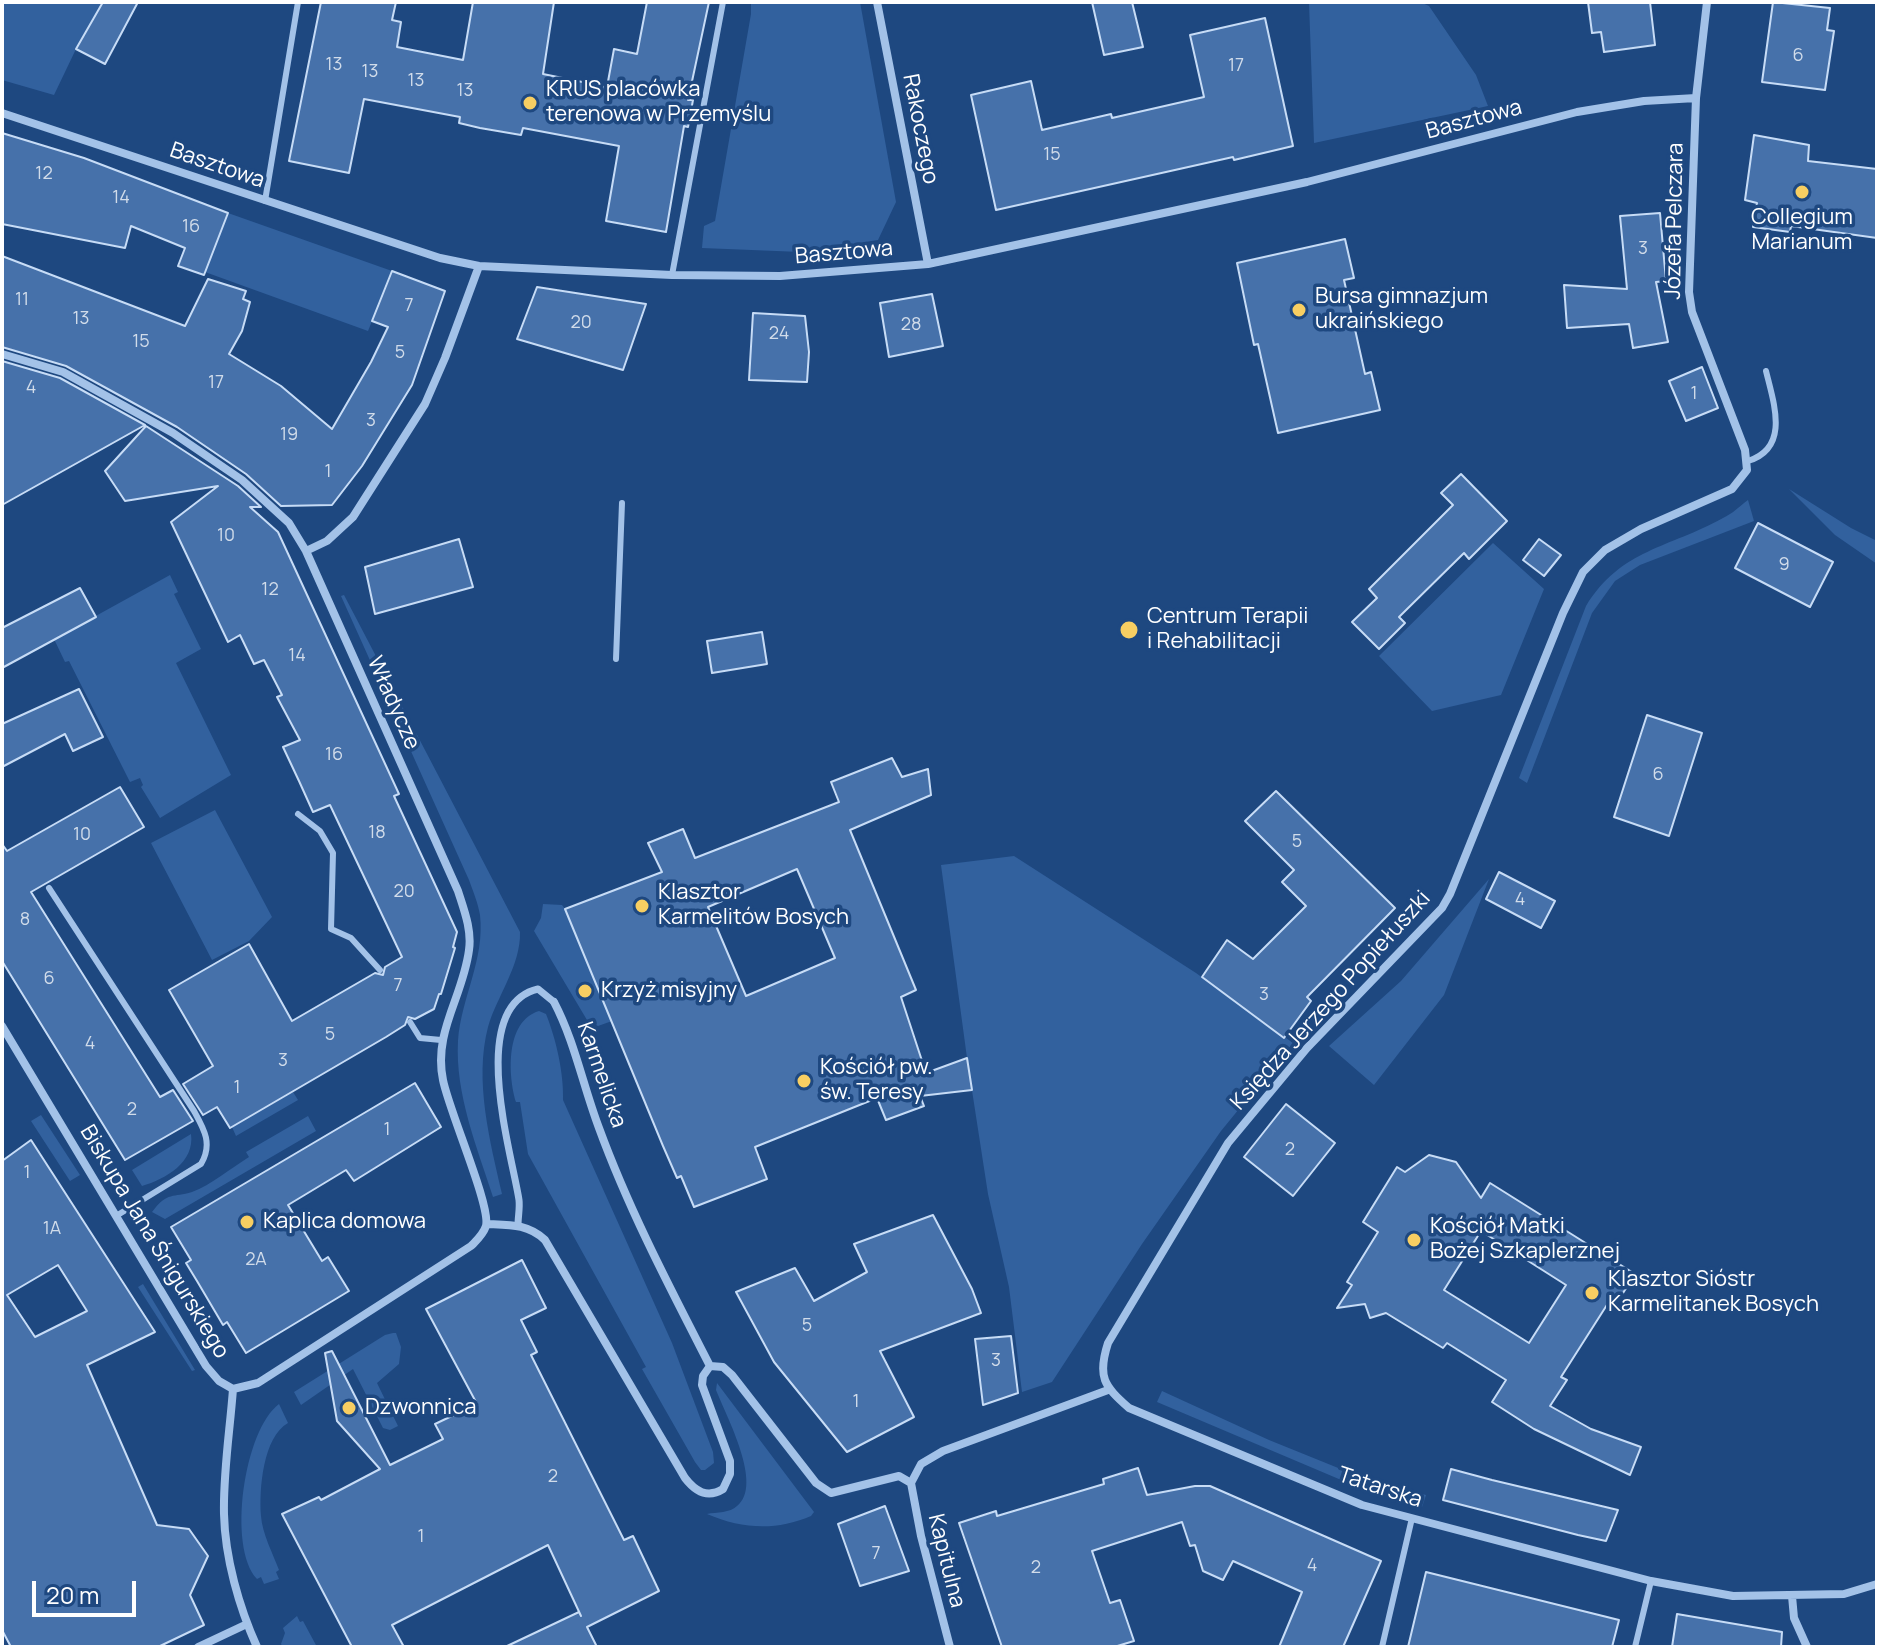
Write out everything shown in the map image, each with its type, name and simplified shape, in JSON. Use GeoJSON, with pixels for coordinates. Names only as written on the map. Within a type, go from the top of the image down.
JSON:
{"type":"FeatureCollection","features":[{"type":"Feature","properties":{"kind":"street","name":"Rakoczego"},"geometry":{"type":"LineString","coordinates":[[877,2],[928,264]]}},
{"type":"Feature","properties":{"kind":"street","name":"Józefa Pelczara"},"geometry":{"type":"LineString","coordinates":[[1707,2],[1696,98],[1689,292],[1692,312],[1748,461]]}},
{"type":"Feature","properties":{"kind":"street","name":"Basztowa"},"geometry":{"type":"LineString","coordinates":[[2,113],[440,258],[479,266],[672,275],[780,276],[928,264],[1307,182],[1577,112],[1644,101],[1696,98]]}},
{"type":"Feature","properties":{"kind":"street"},"geometry":{"type":"LineString","coordinates":[[306,551],[327,541],[353,517],[425,404],[479,266]]}},
{"type":"Feature","properties":{"kind":"street","name":"Władycze"},"geometry":{"type":"LineString","coordinates":[[2,354],[63,372],[173,433],[242,480],[289,523],[306,551],[458,891],[470,931],[461,984],[441,1040],[443,1081],[486,1208],[487,1224]]}},
{"type":"Feature","properties":{"kind":"street","name":"Księdza Jerzego Popiełuszki"},"geometry":{"type":"LineString","coordinates":[[1108,1390],[1103,1374],[1108,1343],[1228,1143],[1307,1048],[1442,908],[1563,613],[1583,572],[1623,538],[1732,489],[1743,478],[1748,461]]}},
{"type":"Feature","properties":{"kind":"street","name":"Karmelicka"},"geometry":{"type":"LineString","coordinates":[[538,989],[554,1002],[577,1055],[599,1130],[661,1272],[710,1366],[703,1376],[702,1385],[730,1461],[730,1474],[723,1489],[708,1494],[700,1492],[685,1478],[545,1240],[533,1229],[518,1225],[520,1204],[502,1119],[498,1053],[504,1025],[521,997],[538,989]]}},
{"type":"Feature","properties":{"kind":"street","name":"Biskupa Jana Śnigurskiego"},"geometry":{"type":"LineString","coordinates":[[2,1026],[206,1366],[219,1381],[233,1389],[224,1515],[232,1571],[257,1647]]}},
{"type":"Feature","properties":{"kind":"street"},"geometry":{"type":"LineString","coordinates":[[233,1389],[258,1383],[447,1262],[471,1246],[482,1235],[487,1224],[518,1225]]}},
{"type":"Feature","properties":{"kind":"street","name":"Karmelicka"},"geometry":{"type":"LineString","coordinates":[[710,1366],[723,1367],[732,1375],[816,1483],[831,1493],[899,1476],[911,1483]]}},
{"type":"Feature","properties":{"kind":"street"},"geometry":{"type":"LineString","coordinates":[[911,1483],[921,1464],[943,1451],[1108,1390]]}},
{"type":"Feature","properties":{"kind":"street","name":"Tatarska"},"geometry":{"type":"LineString","coordinates":[[1108,1390],[1129,1408],[1362,1505],[1651,1581],[1733,1596],[1844,1594],[1877,1584]]}},
{"type":"Feature","properties":{"kind":"street","name":"Kapitulna"},"geometry":{"type":"LineString","coordinates":[[911,1483],[918,1524],[950,1647]]}},
{"type":"Feature","properties":{"kind":"street"},"geometry":{"type":"LineString","coordinates":[[1792,1596],[1794,1618],[1807,1647]]}},
{"type":"Feature","properties":{"kind":"street"},"geometry":{"type":"LineString","coordinates":[[198,1647],[247,1624]]}},
{"type":"Feature","properties":{"kind":"lane"},"geometry":{"type":"LineString","coordinates":[[265,201],[298,2]]}},
{"type":"Feature","properties":{"kind":"lane"},"geometry":{"type":"LineString","coordinates":[[672,275],[723,2]]}},
{"type":"Feature","properties":{"kind":"lane"},"geometry":{"type":"LineString","coordinates":[[1748,461],[1770,450],[1776,432],[1766,371]]}},
{"type":"Feature","properties":{"kind":"lane"},"geometry":{"type":"LineString","coordinates":[[616,659],[622,503]]}},
{"type":"Feature","properties":{"kind":"lane"},"geometry":{"type":"LineString","coordinates":[[298,814],[320,831],[333,853],[331,929],[351,938],[380,970]]}},
{"type":"Feature","properties":{"kind":"lane"},"geometry":{"type":"LineString","coordinates":[[49,888],[194,1111],[208,1140],[207,1154],[201,1164],[116,1216]]}},
{"type":"Feature","properties":{"kind":"lane"},"geometry":{"type":"LineString","coordinates":[[410,1022],[420,1038],[441,1040]]}},
{"type":"Feature","properties":{"kind":"lane"},"geometry":{"type":"LineString","coordinates":[[1382,1647],[1412,1518]]}},
{"type":"Feature","properties":{"kind":"lane"},"geometry":{"type":"LineString","coordinates":[[1635,1647],[1651,1581]]}},
{"type":"Feature","properties":{"kind":"shaded area"},"geometry":{"type":"Polygon","coordinates":[[[2,2],[97,2],[102,5],[54,95],[2,80],[2,2]]]}},
{"type":"Feature","properties":{"kind":"shaded area"},"geometry":{"type":"Polygon","coordinates":[[[751,2],[860,2],[896,202],[878,240],[801,252],[702,248],[704,226],[715,221],[751,2]]]}},
{"type":"Feature","properties":{"kind":"shaded area"},"geometry":{"type":"Polygon","coordinates":[[[1309,2],[1420,2],[1429,6],[1476,75],[1488,106],[1314,143],[1309,2]]]}},
{"type":"Feature","properties":{"kind":"shaded area"},"geometry":{"type":"Polygon","coordinates":[[[228,213],[392,271],[368,331],[205,272],[228,213]]]}},
{"type":"Feature","properties":{"kind":"shaded area"},"geometry":{"type":"Polygon","coordinates":[[[1789,489],[1877,541],[1877,564],[1835,535],[1789,489]]]}},
{"type":"Feature","properties":{"kind":"shaded area"},"geometry":{"type":"Polygon","coordinates":[[[1748,500],[1754,521],[1640,565],[1615,581],[1592,613],[1527,783],[1519,778],[1586,606],[1600,587],[1630,561],[1703,528],[1748,500]]]}},
{"type":"Feature","properties":{"kind":"shaded area"},"geometry":{"type":"Polygon","coordinates":[[[1493,543],[1544,589],[1501,695],[1432,711],[1379,656],[1493,543]]]}},
{"type":"Feature","properties":{"kind":"shaded area"},"geometry":{"type":"Polygon","coordinates":[[[170,575],[178,592],[174,594],[201,649],[176,663],[231,775],[160,818],[141,787],[140,778],[130,782],[69,661],[65,662],[54,639],[170,575]]]}},
{"type":"Feature","properties":{"kind":"shaded area"},"geometry":{"type":"Polygon","coordinates":[[[344,595],[520,932],[517,956],[492,1015],[484,1048],[485,1111],[502,1194],[493,1197],[468,1120],[458,1061],[460,1025],[479,948],[479,911],[469,880],[341,596],[344,595]]]}},
{"type":"Feature","properties":{"kind":"shaded area"},"geometry":{"type":"Polygon","coordinates":[[[215,810],[272,917],[249,941],[212,960],[151,843],[215,810]]]}},
{"type":"Feature","properties":{"kind":"shaded area"},"geometry":{"type":"Polygon","coordinates":[[[1014,856],[1196,973],[1293,1043],[1221,1131],[1142,1244],[1052,1382],[1022,1392],[1009,1287],[988,1194],[967,1058],[941,865],[1014,856]]]}},
{"type":"Feature","properties":{"kind":"shaded area"},"geometry":{"type":"Polygon","coordinates":[[[1489,879],[1444,995],[1374,1085],[1329,1046],[1401,981],[1489,879]]]}},
{"type":"Feature","properties":{"kind":"shaded area"},"geometry":{"type":"Polygon","coordinates":[[[543,904],[562,905],[565,909],[612,1021],[598,1026],[587,1020],[534,931],[541,918],[543,904]]]}},
{"type":"Feature","properties":{"kind":"shaded area"},"geometry":{"type":"Polygon","coordinates":[[[539,1011],[546,1014],[556,1045],[563,1100],[672,1343],[713,1452],[714,1463],[705,1470],[701,1470],[695,1462],[642,1369],[646,1367],[528,1154],[520,1102],[516,1102],[511,1078],[512,1050],[520,1026],[539,1011]]]}},
{"type":"Feature","properties":{"kind":"shaded area"},"geometry":{"type":"Polygon","coordinates":[[[293,1092],[298,1100],[236,1136],[232,1127],[293,1092]]]}},
{"type":"Feature","properties":{"kind":"shaded area"},"geometry":{"type":"Polygon","coordinates":[[[41,1115],[80,1175],[70,1181],[31,1121],[41,1115]]]}},
{"type":"Feature","properties":{"kind":"shaded area"},"geometry":{"type":"Polygon","coordinates":[[[308,1116],[316,1131],[165,1219],[152,1212],[171,1196],[192,1192],[214,1181],[249,1157],[246,1152],[308,1116]]]}},
{"type":"Feature","properties":{"kind":"shaded area"},"geometry":{"type":"Polygon","coordinates":[[[191,1134],[191,1144],[184,1161],[169,1174],[142,1186],[132,1170],[191,1134]]]}},
{"type":"Feature","properties":{"kind":"shaded area"},"geometry":{"type":"Polygon","coordinates":[[[143,1284],[195,1370],[192,1371],[138,1287],[143,1284]]]}},
{"type":"Feature","properties":{"kind":"shaded area"},"geometry":{"type":"Polygon","coordinates":[[[396,1333],[401,1347],[399,1364],[377,1383],[398,1426],[390,1430],[383,1428],[353,1369],[301,1405],[294,1392],[385,1335],[396,1333]]]}},
{"type":"Feature","properties":{"kind":"shaded area"},"geometry":{"type":"Polygon","coordinates":[[[717,1383],[814,1512],[811,1516],[785,1524],[759,1526],[733,1523],[707,1514],[737,1506],[744,1496],[747,1483],[740,1450],[716,1390],[717,1383]]]}},
{"type":"Feature","properties":{"kind":"shaded area"},"geometry":{"type":"Polygon","coordinates":[[[1162,1391],[1358,1476],[1426,1495],[1422,1507],[1353,1485],[1157,1402],[1162,1391]]]}},
{"type":"Feature","properties":{"kind":"shaded area"},"geometry":{"type":"Polygon","coordinates":[[[279,1404],[288,1423],[280,1430],[268,1451],[262,1478],[261,1516],[279,1570],[276,1572],[279,1579],[264,1584],[261,1577],[257,1579],[248,1563],[243,1542],[244,1489],[257,1438],[267,1418],[279,1404]]]}},
{"type":"Feature","properties":{"kind":"shaded area"},"geometry":{"type":"Polygon","coordinates":[[[297,1616],[317,1647],[283,1647],[281,1644],[285,1633],[283,1628],[297,1616]]]}},
{"type":"Feature","properties":{"kind":"building"},"geometry":{"type":"Polygon","coordinates":[[[103,2],[138,2],[105,64],[76,49],[103,2]]]}},
{"type":"Feature","properties":{"kind":"building"},"geometry":{"type":"Polygon","coordinates":[[[321,2],[396,2],[392,20],[401,22],[397,47],[463,60],[473,2],[554,2],[543,74],[607,87],[614,49],[637,54],[647,2],[709,2],[688,100],[693,100],[688,127],[684,126],[666,232],[606,221],[619,146],[523,128],[521,135],[480,128],[459,123],[460,117],[364,99],[349,173],[289,161],[321,2]]]}},
{"type":"Feature","properties":{"kind":"building"},"geometry":{"type":"Polygon","coordinates":[[[1092,2],[1132,2],[1143,47],[1104,55],[1092,2]]]}},
{"type":"Feature","properties":{"kind":"building"},"geometry":{"type":"Polygon","coordinates":[[[1588,2],[1650,2],[1655,45],[1604,52],[1601,32],[1592,33],[1588,2]]]}},
{"type":"Feature","properties":{"kind":"building"},"geometry":{"type":"Polygon","coordinates":[[[1773,2],[1830,8],[1827,30],[1834,31],[1825,90],[1762,82],[1773,2]]]}},
{"type":"Feature","properties":{"kind":"building"},"geometry":{"type":"Polygon","coordinates":[[[1265,18],[1293,146],[996,210],[971,95],[1031,81],[1042,130],[1204,97],[1190,35],[1265,18]]]}},
{"type":"Feature","properties":{"kind":"building"},"geometry":{"type":"Polygon","coordinates":[[[2,133],[84,158],[228,213],[204,275],[178,266],[185,248],[131,226],[125,248],[2,224],[2,133]]]}},
{"type":"Feature","properties":{"kind":"building"},"geometry":{"type":"Polygon","coordinates":[[[1754,135],[1809,145],[1808,161],[1877,169],[1877,238],[1791,226],[1790,232],[1753,227],[1757,203],[1745,200],[1754,135]]]}},
{"type":"Feature","properties":{"kind":"building"},"geometry":{"type":"Polygon","coordinates":[[[1660,213],[1666,281],[1656,282],[1668,342],[1633,348],[1629,324],[1567,328],[1564,285],[1627,289],[1620,216],[1660,213]]]}},
{"type":"Feature","properties":{"kind":"building","name":"Bursa gimnazjum ukraińskiego"},"geometry":{"type":"Polygon","coordinates":[[[1345,239],[1354,278],[1344,280],[1365,374],[1371,372],[1380,410],[1278,433],[1258,344],[1254,345],[1237,263],[1345,239]]]}},
{"type":"Feature","properties":{"kind":"building"},"geometry":{"type":"Polygon","coordinates":[[[2,256],[185,326],[208,279],[246,291],[243,299],[250,302],[242,331],[229,354],[281,386],[332,429],[388,327],[372,321],[392,271],[445,291],[412,385],[362,466],[332,505],[281,506],[246,474],[177,427],[66,366],[2,347],[2,256]]]}},
{"type":"Feature","properties":{"kind":"building"},"geometry":{"type":"Polygon","coordinates":[[[537,287],[646,304],[623,370],[517,339],[537,287]]]}},
{"type":"Feature","properties":{"kind":"building"},"geometry":{"type":"Polygon","coordinates":[[[932,294],[943,346],[889,357],[880,303],[932,294]]]}},
{"type":"Feature","properties":{"kind":"building"},"geometry":{"type":"Polygon","coordinates":[[[753,313],[805,316],[809,352],[807,382],[749,380],[753,313]]]}},
{"type":"Feature","properties":{"kind":"building"},"geometry":{"type":"Polygon","coordinates":[[[2,361],[60,378],[145,425],[2,505],[2,361]]]}},
{"type":"Feature","properties":{"kind":"building"},"geometry":{"type":"Polygon","coordinates":[[[1702,367],[1718,408],[1686,421],[1669,381],[1702,367]]]}},
{"type":"Feature","properties":{"kind":"building"},"geometry":{"type":"Polygon","coordinates":[[[146,426],[238,486],[261,507],[250,507],[278,532],[399,794],[394,796],[457,932],[455,948],[434,1009],[415,1019],[408,1017],[405,1025],[386,1037],[230,1128],[217,1107],[203,1115],[183,1084],[213,1066],[169,990],[249,944],[292,1021],[375,973],[383,975],[385,967],[402,957],[330,805],[313,812],[283,747],[300,740],[277,697],[282,695],[264,660],[254,664],[240,635],[228,642],[171,522],[218,486],[125,501],[105,471],[146,426]]]}},
{"type":"Feature","properties":{"kind":"building"},"geometry":{"type":"Polygon","coordinates":[[[1461,474],[1507,521],[1469,559],[1464,553],[1399,617],[1405,623],[1379,649],[1352,622],[1377,598],[1369,589],[1453,505],[1441,493],[1461,474]]]}},
{"type":"Feature","properties":{"kind":"building"},"geometry":{"type":"Polygon","coordinates":[[[1758,523],[1833,562],[1810,607],[1735,568],[1758,523]]]}},
{"type":"Feature","properties":{"kind":"building"},"geometry":{"type":"Polygon","coordinates":[[[459,539],[473,587],[375,614],[365,567],[459,539]]]}},
{"type":"Feature","properties":{"kind":"building"},"geometry":{"type":"Polygon","coordinates":[[[1539,539],[1561,555],[1544,576],[1523,560],[1539,539]]]}},
{"type":"Feature","properties":{"kind":"building"},"geometry":{"type":"Polygon","coordinates":[[[80,588],[96,617],[2,668],[2,628],[80,588]]]}},
{"type":"Feature","properties":{"kind":"building"},"geometry":{"type":"Polygon","coordinates":[[[762,632],[767,664],[712,673],[707,641],[762,632]]]}},
{"type":"Feature","properties":{"kind":"building"},"geometry":{"type":"Polygon","coordinates":[[[79,689],[103,737],[73,751],[65,734],[2,767],[2,724],[79,689]]]}},
{"type":"Feature","properties":{"kind":"building"},"geometry":{"type":"Polygon","coordinates":[[[1647,715],[1702,733],[1669,836],[1614,817],[1647,715]]]}},
{"type":"Feature","properties":{"kind":"building"},"geometry":{"type":"Polygon","coordinates":[[[892,758],[902,777],[928,769],[931,795],[850,830],[916,990],[901,997],[926,1073],[967,1058],[972,1090],[920,1096],[924,1106],[886,1120],[877,1098],[755,1147],[767,1179],[694,1207],[681,1176],[677,1178],[663,1146],[565,909],[662,872],[648,843],[683,829],[695,858],[839,802],[831,782],[892,758]],[[797,869],[708,907],[746,996],[835,958],[797,869]]]}},
{"type":"Feature","properties":{"kind":"building"},"geometry":{"type":"Polygon","coordinates":[[[120,787],[144,827],[31,892],[160,1097],[173,1090],[193,1121],[125,1160],[2,961],[2,844],[7,851],[120,787]]]}},
{"type":"Feature","properties":{"kind":"building"},"geometry":{"type":"Polygon","coordinates":[[[1276,791],[1395,908],[1307,997],[1311,1001],[1284,1038],[1202,977],[1227,940],[1253,959],[1306,906],[1282,882],[1294,870],[1245,821],[1276,791]]]}},
{"type":"Feature","properties":{"kind":"building"},"geometry":{"type":"Polygon","coordinates":[[[1499,872],[1555,901],[1541,928],[1486,899],[1499,872]]]}},
{"type":"Feature","properties":{"kind":"building"},"geometry":{"type":"Polygon","coordinates":[[[415,1083],[441,1127],[354,1181],[346,1170],[288,1205],[322,1261],[328,1257],[349,1291],[246,1353],[227,1322],[223,1325],[186,1263],[191,1260],[171,1227],[415,1083]]]}},
{"type":"Feature","properties":{"kind":"building"},"geometry":{"type":"Polygon","coordinates":[[[1286,1104],[1335,1143],[1293,1196],[1244,1157],[1286,1104]]]}},
{"type":"Feature","properties":{"kind":"building"},"geometry":{"type":"Polygon","coordinates":[[[31,1140],[155,1332],[87,1365],[157,1525],[189,1529],[208,1556],[190,1595],[204,1625],[158,1647],[11,1647],[2,1630],[2,1161],[31,1140]],[[58,1265],[7,1295],[35,1337],[87,1311],[58,1265]]]}},
{"type":"Feature","properties":{"kind":"building"},"geometry":{"type":"Polygon","coordinates":[[[1429,1155],[1456,1162],[1481,1198],[1490,1183],[1635,1274],[1618,1301],[1612,1297],[1561,1377],[1567,1380],[1550,1406],[1591,1429],[1641,1447],[1630,1475],[1534,1429],[1492,1402],[1506,1380],[1447,1343],[1443,1348],[1386,1313],[1370,1318],[1365,1304],[1337,1308],[1352,1285],[1347,1282],[1378,1232],[1363,1222],[1397,1167],[1405,1172],[1429,1155]],[[1481,1231],[1444,1290],[1529,1343],[1566,1285],[1481,1231]]]}},
{"type":"Feature","properties":{"kind":"building"},"geometry":{"type":"Polygon","coordinates":[[[933,1215],[972,1289],[981,1313],[880,1351],[914,1417],[847,1452],[774,1362],[736,1292],[795,1268],[814,1301],[867,1272],[854,1244],[933,1215]]]}},
{"type":"Feature","properties":{"kind":"building"},"geometry":{"type":"Polygon","coordinates":[[[522,1260],[546,1308],[521,1320],[537,1352],[531,1355],[624,1540],[633,1536],[659,1591],[587,1627],[597,1647],[505,1647],[579,1612],[581,1616],[548,1545],[392,1625],[404,1647],[352,1647],[282,1514],[319,1497],[321,1500],[380,1469],[337,1421],[325,1353],[332,1351],[390,1465],[443,1439],[435,1424],[477,1404],[426,1309],[522,1260]]]}},
{"type":"Feature","properties":{"kind":"building"},"geometry":{"type":"Polygon","coordinates":[[[1011,1336],[1018,1393],[983,1405],[975,1339],[1011,1336]]]}},
{"type":"Feature","properties":{"kind":"building"},"geometry":{"type":"Polygon","coordinates":[[[1138,1468],[1147,1495],[1210,1486],[1381,1561],[1343,1647],[1279,1647],[1302,1592],[1233,1561],[1223,1580],[1203,1571],[1195,1545],[1190,1546],[1182,1522],[1092,1551],[1110,1603],[1120,1600],[1134,1641],[1114,1647],[1002,1647],[959,1523],[996,1511],[997,1516],[1104,1484],[1103,1479],[1138,1468]]]}},
{"type":"Feature","properties":{"kind":"building"},"geometry":{"type":"Polygon","coordinates":[[[1451,1469],[1618,1510],[1606,1541],[1578,1535],[1443,1500],[1451,1469]]]}},
{"type":"Feature","properties":{"kind":"building"},"geometry":{"type":"Polygon","coordinates":[[[885,1506],[909,1571],[860,1586],[838,1524],[885,1506]]]}},
{"type":"Feature","properties":{"kind":"building"},"geometry":{"type":"Polygon","coordinates":[[[1426,1572],[1619,1620],[1612,1647],[1408,1647],[1426,1572]]]}},
{"type":"Feature","properties":{"kind":"building"},"geometry":{"type":"Polygon","coordinates":[[[1677,1614],[1782,1632],[1781,1647],[1672,1647],[1677,1614]]]}},
{"type":"Feature","properties":{"kind":"place","name":"KRUS placówka terenowa w Przemyślu"},"geometry":{"type":"Point","coordinates":[530,103]}},
{"type":"Feature","properties":{"kind":"place","name":"Collegium Marianum"},"geometry":{"type":"Point","coordinates":[1802,192]}},
{"type":"Feature","properties":{"kind":"place","name":"Bursa gimnazjum ukraińskiego"},"geometry":{"type":"Point","coordinates":[1299,310]}},
{"type":"Feature","properties":{"kind":"place","name":"Centrum Terapii i Rehabilitacji"},"geometry":{"type":"Point","coordinates":[1129,630]}},
{"type":"Feature","properties":{"kind":"place","name":"Klasztor Karmelitów Bosych"},"geometry":{"type":"Point","coordinates":[642,906]}},
{"type":"Feature","properties":{"kind":"place","name":"Krzyż misyjny"},"geometry":{"type":"Point","coordinates":[585,991]}},
{"type":"Feature","properties":{"kind":"place","name":"Kościół pw. św. Teresy"},"geometry":{"type":"Point","coordinates":[804,1081]}},
{"type":"Feature","properties":{"kind":"place","name":"Kaplica domowa"},"geometry":{"type":"Point","coordinates":[247,1222]}},
{"type":"Feature","properties":{"kind":"place","name":"Kościół Matki Bożej Szkaplerznej"},"geometry":{"type":"Point","coordinates":[1414,1240]}},
{"type":"Feature","properties":{"kind":"place","name":"Klasztor Sióstr Karmelitanek Bosych"},"geometry":{"type":"Point","coordinates":[1592,1293]}},
{"type":"Feature","properties":{"kind":"place","name":"Dzwonnica"},"geometry":{"type":"Point","coordinates":[349,1408]}}]}
